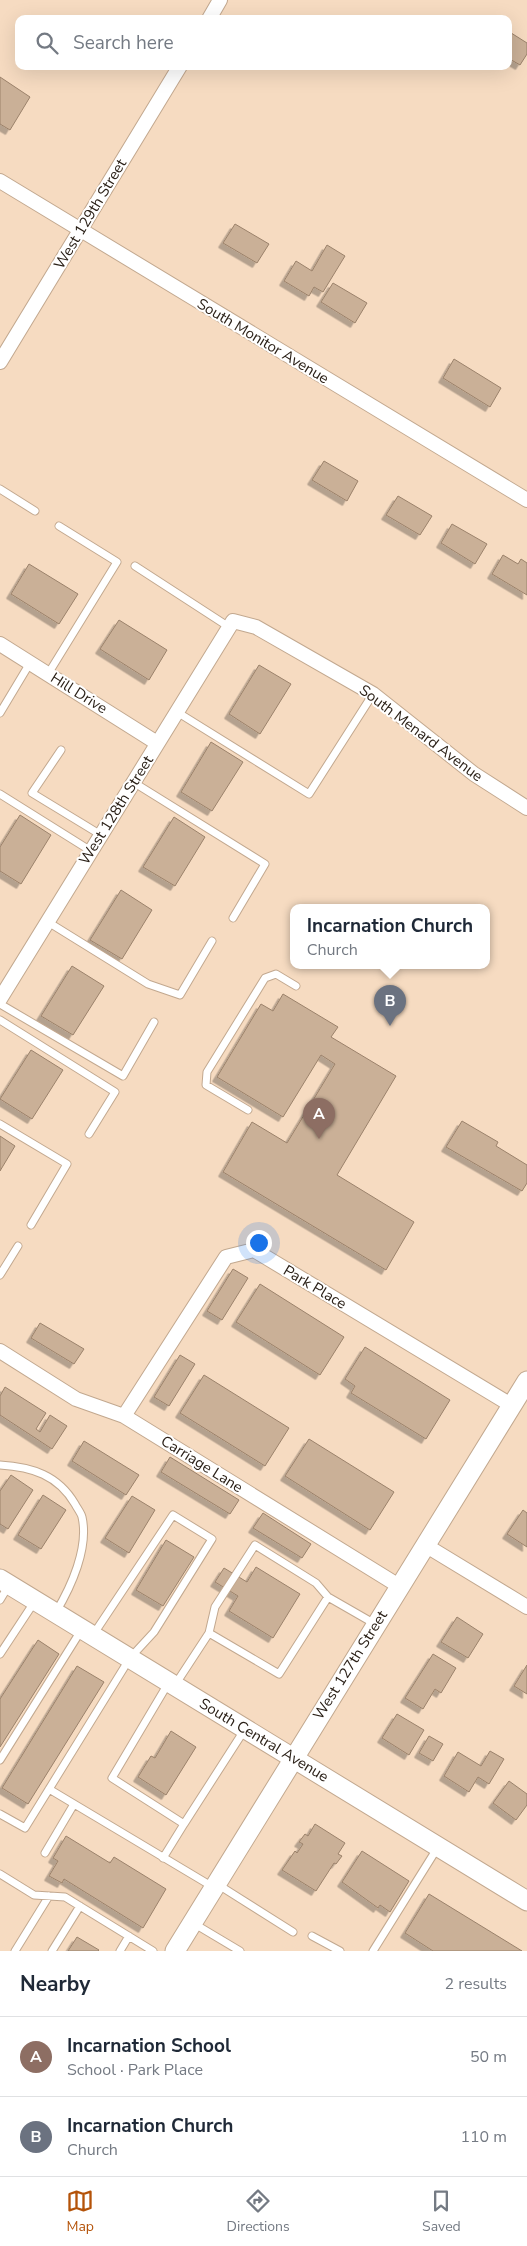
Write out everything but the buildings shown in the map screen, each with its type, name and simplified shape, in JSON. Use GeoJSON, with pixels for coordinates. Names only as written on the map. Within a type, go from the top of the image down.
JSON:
{"type":"FeatureCollection","features":[{"type":"Feature","properties":{"kind":"main road","name":"West 127th Street"},"geometry":{"type":"LineString","coordinates":[[175,1951],[527,1381]]}},
{"type":"Feature","properties":{"kind":"main road","name":"South Central Avenue"},"geometry":{"type":"LineString","coordinates":[[3,1588],[36,1600],[527,1901]]}},
{"type":"Feature","properties":{"kind":"street"},"geometry":{"type":"LineString","coordinates":[[211,15],[220,0]]}},
{"type":"Feature","properties":{"kind":"street","name":"West 129th Street"},"geometry":{"type":"LineString","coordinates":[[0,362],[178,70]]}},
{"type":"Feature","properties":{"kind":"street","name":"South Monitor Avenue"},"geometry":{"type":"LineString","coordinates":[[0,181],[527,500]]}},
{"type":"Feature","properties":{"kind":"street","name":"South Menard Avenue"},"geometry":{"type":"LineString","coordinates":[[231,624],[256,627],[373,694],[474,774],[527,808]]}},
{"type":"Feature","properties":{"kind":"street","name":"West 128th Street"},"geometry":{"type":"LineString","coordinates":[[2,991],[48,922],[231,624]]}},
{"type":"Feature","properties":{"kind":"street","name":"Hill Drive"},"geometry":{"type":"LineString","coordinates":[[0,644],[158,743]]}},
{"type":"Feature","properties":{"kind":"street","name":"Park Place"},"geometry":{"type":"LineString","coordinates":[[124,1416],[226,1257],[254,1250],[512,1406]]}},
{"type":"Feature","properties":{"kind":"street","name":"Carriage Lane"},"geometry":{"type":"LineString","coordinates":[[0,1351],[76,1399],[124,1416],[400,1586]]}},
{"type":"Feature","properties":{"kind":"street"},"geometry":{"type":"LineString","coordinates":[[425,1544],[527,1607]]}},
{"type":"Feature","properties":{"kind":"lane"},"geometry":{"type":"LineString","coordinates":[[0,489],[35,511]]}},
{"type":"Feature","properties":{"kind":"lane"},"geometry":{"type":"LineString","coordinates":[[48,674],[117,562],[58,526]]}},
{"type":"Feature","properties":{"kind":"lane"},"geometry":{"type":"LineString","coordinates":[[136,566],[231,624]]}},
{"type":"Feature","properties":{"kind":"lane"},"geometry":{"type":"LineString","coordinates":[[0,713],[30,663]]}},
{"type":"Feature","properties":{"kind":"lane"},"geometry":{"type":"LineString","coordinates":[[177,712],[309,794],[373,694]]}},
{"type":"Feature","properties":{"kind":"lane"},"geometry":{"type":"LineString","coordinates":[[61,750],[32,793],[101,835]]}},
{"type":"Feature","properties":{"kind":"lane"},"geometry":{"type":"LineString","coordinates":[[133,782],[265,864],[232,918]]}},
{"type":"Feature","properties":{"kind":"lane"},"geometry":{"type":"LineString","coordinates":[[0,794],[91,851]]}},
{"type":"Feature","properties":{"kind":"lane"},"geometry":{"type":"LineString","coordinates":[[48,922],[148,984],[180,995],[212,941]]}},
{"type":"Feature","properties":{"kind":"lane"},"geometry":{"type":"LineString","coordinates":[[248,1110],[206,1084],[207,1072],[265,978],[276,974],[296,986]]}},
{"type":"Feature","properties":{"kind":"lane"},"geometry":{"type":"LineString","coordinates":[[0,1004],[123,1076],[154,1022]]}},
{"type":"Feature","properties":{"kind":"lane"},"geometry":{"type":"LineString","coordinates":[[0,1020],[115,1092],[89,1134]]}},
{"type":"Feature","properties":{"kind":"lane"},"geometry":{"type":"LineString","coordinates":[[0,1124],[67,1164],[32,1225]]}},
{"type":"Feature","properties":{"kind":"lane"},"geometry":{"type":"LineString","coordinates":[[0,1275],[18,1246]]}},
{"type":"Feature","properties":{"kind":"lane"},"geometry":{"type":"LineString","coordinates":[[0,1465],[24,1467],[49,1477],[69,1494],[82,1517],[82,1544],[78,1569],[55,1612]]}},
{"type":"Feature","properties":{"kind":"lane"},"geometry":{"type":"LineString","coordinates":[[0,1760],[87,1632],[173,1515],[212,1539],[154,1632],[130,1658],[25,1828],[0,1814]]}},
{"type":"Feature","properties":{"kind":"lane"},"geometry":{"type":"LineString","coordinates":[[184,1824],[112,1778],[172,1684],[209,1632],[215,1607],[255,1545],[316,1582],[328,1597],[375,1625]]}},
{"type":"Feature","properties":{"kind":"lane"},"geometry":{"type":"LineString","coordinates":[[209,1632],[279,1674],[328,1597]]}},
{"type":"Feature","properties":{"kind":"lane"},"geometry":{"type":"LineString","coordinates":[[0,1654],[36,1600]]}},
{"type":"Feature","properties":{"kind":"lane"},"geometry":{"type":"LineString","coordinates":[[164,1858],[245,1729]]}},
{"type":"Feature","properties":{"kind":"lane"},"geometry":{"type":"LineString","coordinates":[[49,1789],[293,1932]]}},
{"type":"Feature","properties":{"kind":"lane"},"geometry":{"type":"LineString","coordinates":[[45,1853],[74,1804]]}},
{"type":"Feature","properties":{"kind":"lane"},"geometry":{"type":"LineString","coordinates":[[373,1951],[438,1846]]}},
{"type":"Feature","properties":{"kind":"lane"},"geometry":{"type":"LineString","coordinates":[[0,1874],[34,1894],[65,1896],[152,1951]]}},
{"type":"Feature","properties":{"kind":"lane"},"geometry":{"type":"LineString","coordinates":[[16,1951],[49,1896]]}},
{"type":"Feature","properties":{"kind":"lane"},"geometry":{"type":"LineString","coordinates":[[52,1951],[80,1906]]}},
{"type":"Feature","properties":{"kind":"lane"},"geometry":{"type":"LineString","coordinates":[[192,1922],[240,1951]]}},
{"type":"Feature","properties":{"kind":"lane"},"geometry":{"type":"LineString","coordinates":[[120,1951],[129,1936]]}},
{"type":"Feature","properties":{"kind":"lane"},"geometry":{"type":"LineString","coordinates":[[312,1936],[340,1951]]}},
{"type":"Feature","properties":{"kind":"place","name":"Incarnation Church"},"geometry":{"type":"Point","coordinates":[390,1026]}},
{"type":"Feature","properties":{"kind":"place","name":"Incarnation School"},"geometry":{"type":"Point","coordinates":[319,1139]}}]}
